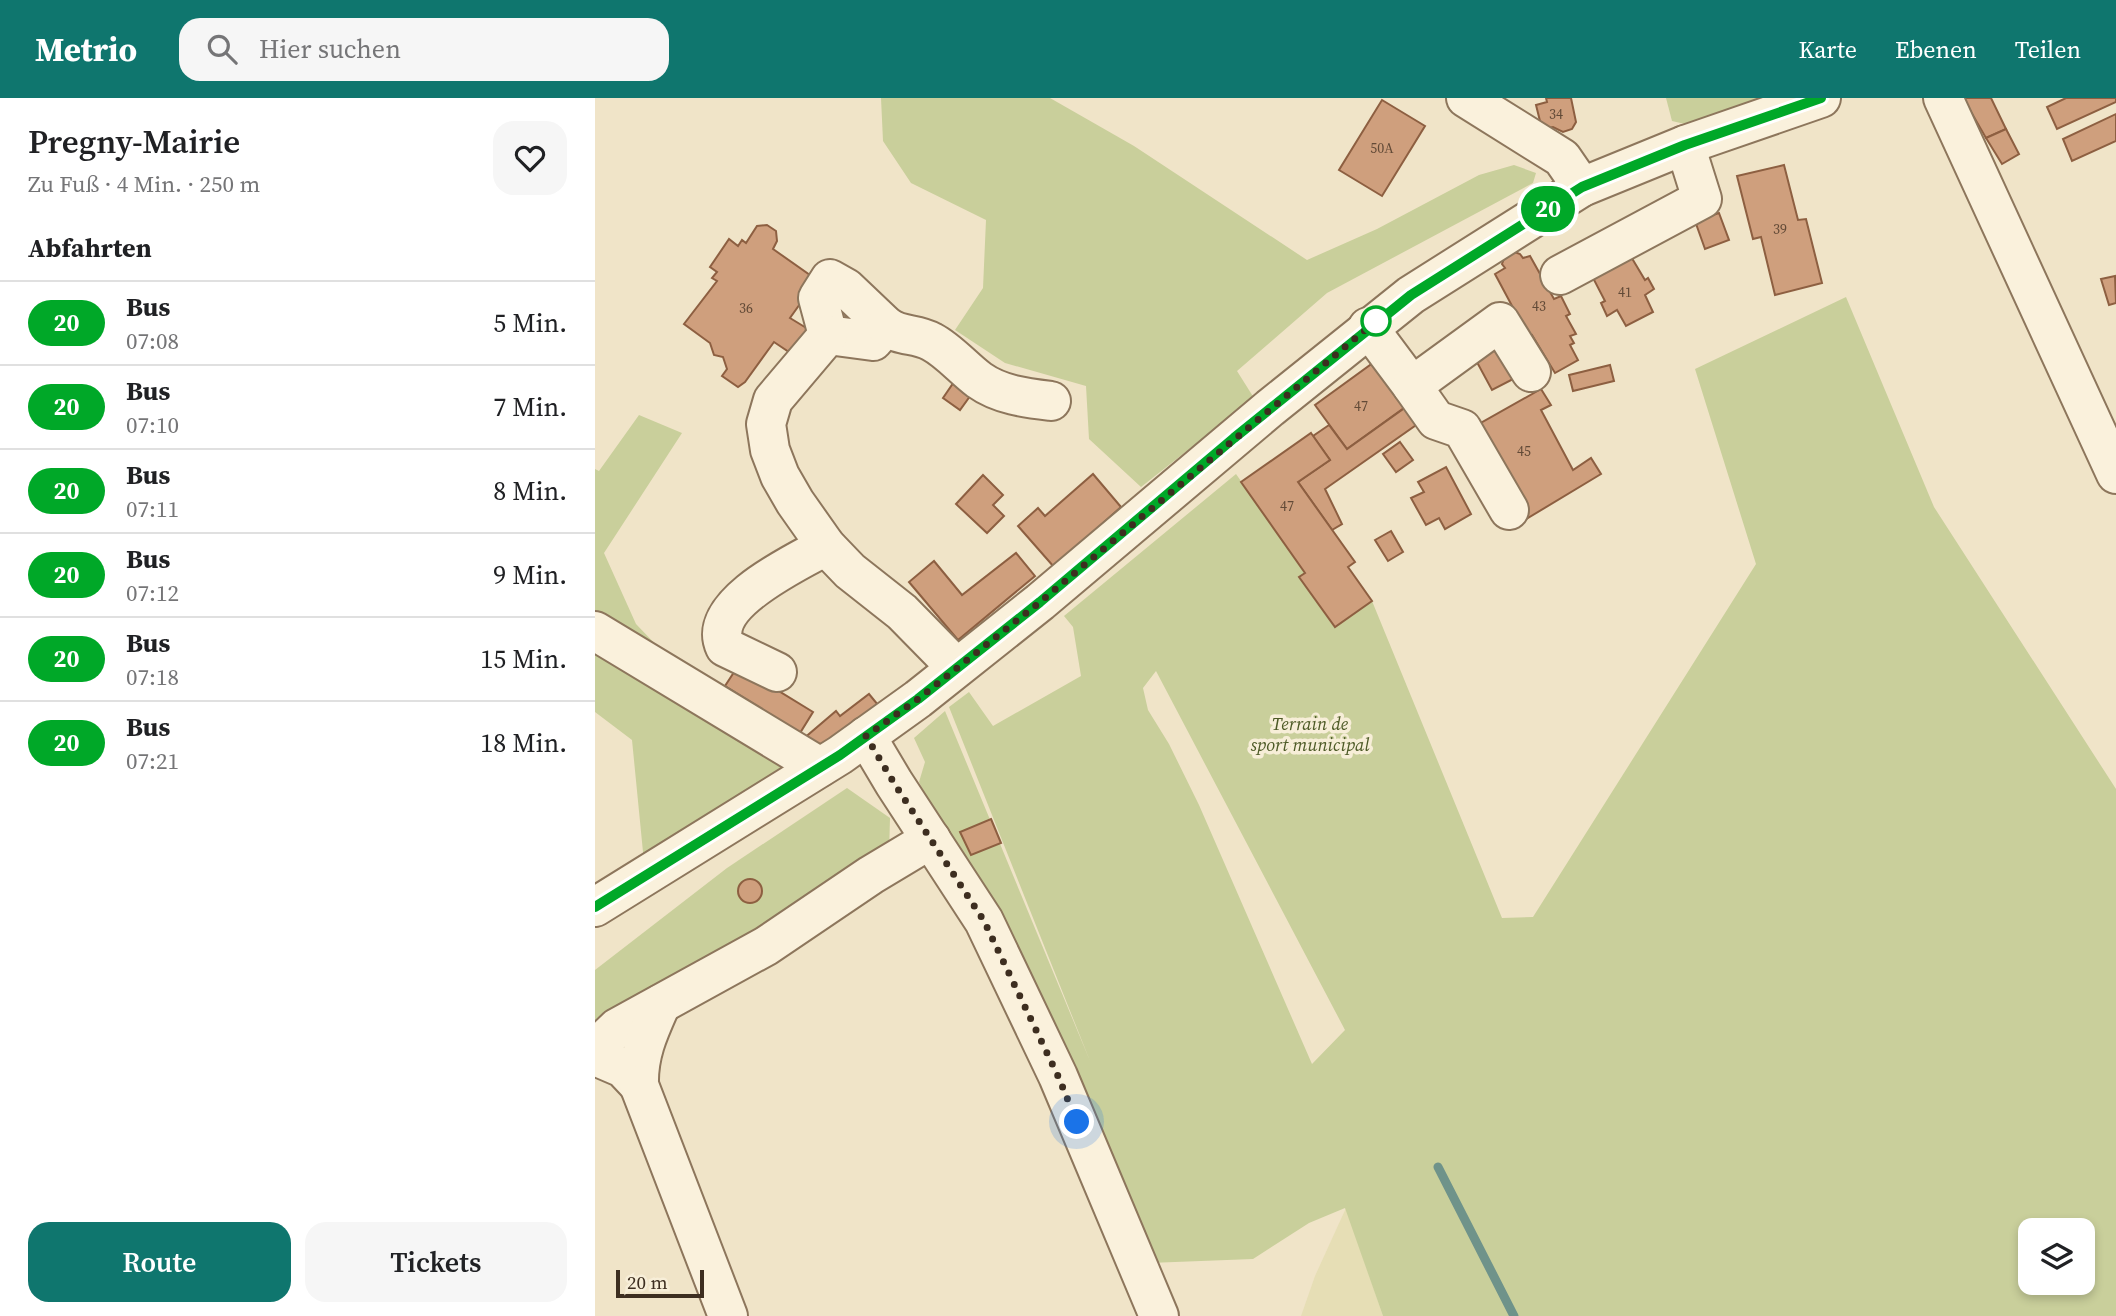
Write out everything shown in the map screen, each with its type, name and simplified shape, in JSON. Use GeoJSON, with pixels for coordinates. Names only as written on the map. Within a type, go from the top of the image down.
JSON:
{"type":"FeatureCollection","features":[{"type":"Feature","properties":{"kind":"street"},"geometry":{"type":"LineString","coordinates":[[1466,98],[1562,158],[1582,187]]}},
{"type":"Feature","properties":{"kind":"street"},"geometry":{"type":"LineString","coordinates":[[595,907],[820,767],[918,699],[1040,602],[1368,327],[1411,295],[1582,187],[1685,145],[1821,98]]}},
{"type":"Feature","properties":{"kind":"street"},"geometry":{"type":"LineString","coordinates":[[1943,98],[2116,474]]}},
{"type":"Feature","properties":{"kind":"street"},"geometry":{"type":"LineString","coordinates":[[1560,275],[1702,199],[1685,145]]}},
{"type":"Feature","properties":{"kind":"street"},"geometry":{"type":"LineString","coordinates":[[828,335],[818,298],[821,272],[846,288],[895,333],[930,340],[989,387],[1019,397],[1051,401]]}},
{"type":"Feature","properties":{"kind":"street"},"geometry":{"type":"LineString","coordinates":[[1412,386],[1500,322],[1531,372]]}},
{"type":"Feature","properties":{"kind":"street"},"geometry":{"type":"LineString","coordinates":[[828,335],[873,341],[886,326]]}},
{"type":"Feature","properties":{"kind":"street"},"geometry":{"type":"LineString","coordinates":[[1368,327],[1436,420],[1462,429],[1509,510]]}},
{"type":"Feature","properties":{"kind":"street"},"geometry":{"type":"LineString","coordinates":[[828,335],[773,400],[766,424],[770,450],[781,476],[826,546],[850,571],[901,612],[956,667]]}},
{"type":"Feature","properties":{"kind":"street"},"geometry":{"type":"LineString","coordinates":[[777,672],[725,647],[720,635],[725,619],[748,593],[764,581],[826,546]]}},
{"type":"Feature","properties":{"kind":"street"},"geometry":{"type":"LineString","coordinates":[[595,631],[820,767]]}},
{"type":"Feature","properties":{"kind":"street"},"geometry":{"type":"LineString","coordinates":[[866,736],[984,921],[1058,1076],[1159,1316]]}},
{"type":"Feature","properties":{"kind":"street"},"geometry":{"type":"LineString","coordinates":[[595,1049],[617,1028],[767,946],[871,875],[931,839]]}},
{"type":"Feature","properties":{"kind":"street"},"geometry":{"type":"LineString","coordinates":[[661,1004],[642,1051],[638,1068],[639,1085],[728,1316]]}},
{"type":"Feature","properties":{"kind":"street"},"geometry":{"type":"LineString","coordinates":[[595,1056],[623,1068],[639,1085]]}},
{"type":"Feature","properties":{"kind":"shaded area"},"geometry":{"type":"Polygon","coordinates":[[[1346,1208],[1383,1316],[1301,1316],[1315,1276],[1346,1208]]]}},
{"type":"Feature","properties":{"kind":"green space"},"geometry":{"type":"Polygon","coordinates":[[[881,98],[1050,98],[1134,146],[1307,260],[1377,229],[1479,175],[1514,165],[1536,173],[1533,183],[1327,293],[1237,371],[1254,398],[1141,487],[1089,439],[1086,386],[1005,363],[955,330],[983,288],[986,220],[911,183],[883,141],[881,98]]]}},
{"type":"Feature","properties":{"kind":"green space"},"geometry":{"type":"Polygon","coordinates":[[[1666,98],[1770,98],[1689,125],[1672,121],[1666,98]]]}},
{"type":"Feature","properties":{"kind":"green space","name":"Terrain de sport municipal"},"geometry":{"type":"Polygon","coordinates":[[[1846,297],[1934,507],[2116,789],[2116,1316],[1383,1316],[1345,1208],[1309,1223],[1253,1259],[1149,1263],[1085,1121],[919,782],[925,762],[914,738],[945,711],[1090,1061],[949,707],[969,692],[993,726],[1081,676],[1073,627],[1064,616],[1236,474],[1305,572],[1299,577],[1334,627],[1372,601],[1502,918],[1533,917],[1756,564],[1695,369],[1846,297]],[[1156,671],[1143,688],[1148,710],[1169,744],[1199,805],[1312,1064],[1345,1030],[1156,671]]]}},
{"type":"Feature","properties":{"kind":"green space"},"geometry":{"type":"Polygon","coordinates":[[[639,415],[682,433],[604,553],[636,624],[682,672],[794,768],[644,862],[632,740],[595,712],[595,469],[599,471],[639,415]]]}},
{"type":"Feature","properties":{"kind":"green space"},"geometry":{"type":"Polygon","coordinates":[[[847,788],[890,818],[889,853],[595,1026],[595,970],[727,868],[847,788]]]}},
{"type":"Feature","properties":{"kind":"building"},"geometry":{"type":"Polygon","coordinates":[[[1546,98],[1571,98],[1576,122],[1572,129],[1563,132],[1553,127],[1542,129],[1536,105],[1547,102],[1546,98]]]}},
{"type":"Feature","properties":{"kind":"building"},"geometry":{"type":"Polygon","coordinates":[[[1963,98],[1991,98],[2006,129],[1986,138],[1963,98]]]}},
{"type":"Feature","properties":{"kind":"building"},"geometry":{"type":"Polygon","coordinates":[[[2066,98],[2116,98],[2116,102],[2057,129],[2047,107],[2066,98]]]}},
{"type":"Feature","properties":{"kind":"building"},"geometry":{"type":"Polygon","coordinates":[[[1382,100],[1425,126],[1382,196],[1339,170],[1382,100]]]}},
{"type":"Feature","properties":{"kind":"building"},"geometry":{"type":"Polygon","coordinates":[[[2116,114],[2116,141],[2072,161],[2063,139],[2116,114]]]}},
{"type":"Feature","properties":{"kind":"building"},"geometry":{"type":"Polygon","coordinates":[[[2006,129],[2019,154],[2002,164],[1986,138],[2006,129]]]}},
{"type":"Feature","properties":{"kind":"building"},"geometry":{"type":"Polygon","coordinates":[[[1784,165],[1798,220],[1806,219],[1822,283],[1775,295],[1761,237],[1753,239],[1737,176],[1784,165]]]}},
{"type":"Feature","properties":{"kind":"building"},"geometry":{"type":"Polygon","coordinates":[[[1719,213],[1729,240],[1705,249],[1695,221],[1719,213]]]}},
{"type":"Feature","properties":{"kind":"building"},"geometry":{"type":"Polygon","coordinates":[[[767,225],[776,231],[777,241],[773,249],[817,280],[790,318],[808,329],[792,354],[774,342],[745,382],[738,387],[722,376],[727,369],[723,357],[714,355],[710,343],[684,324],[717,281],[712,278],[717,272],[710,267],[729,239],[738,246],[742,240],[746,243],[757,226],[767,225]]]}},
{"type":"Feature","properties":{"kind":"building"},"geometry":{"type":"Polygon","coordinates":[[[1512,251],[1523,258],[1530,256],[1554,299],[1561,296],[1570,314],[1566,316],[1576,334],[1570,336],[1574,343],[1570,345],[1578,360],[1555,373],[1532,335],[1523,340],[1518,317],[1495,274],[1505,268],[1502,264],[1505,256],[1512,251]]]}},
{"type":"Feature","properties":{"kind":"building"},"geometry":{"type":"Polygon","coordinates":[[[1630,255],[1645,280],[1648,278],[1654,289],[1645,295],[1653,312],[1626,326],[1617,310],[1607,316],[1601,303],[1605,301],[1592,276],[1630,255]]]}},
{"type":"Feature","properties":{"kind":"building"},"geometry":{"type":"Polygon","coordinates":[[[2115,276],[2116,303],[2109,305],[2101,279],[2115,276]]]}},
{"type":"Feature","properties":{"kind":"building"},"geometry":{"type":"Polygon","coordinates":[[[1499,339],[1519,376],[1492,390],[1472,353],[1499,339]]]}},
{"type":"Feature","properties":{"kind":"building"},"geometry":{"type":"Polygon","coordinates":[[[1377,360],[1408,405],[1347,449],[1315,405],[1377,360]]]}},
{"type":"Feature","properties":{"kind":"building"},"geometry":{"type":"Polygon","coordinates":[[[1610,365],[1614,381],[1573,391],[1569,375],[1610,365]]]}},
{"type":"Feature","properties":{"kind":"building"},"geometry":{"type":"Polygon","coordinates":[[[956,379],[973,392],[960,410],[943,398],[956,379]]]}},
{"type":"Feature","properties":{"kind":"building"},"geometry":{"type":"Polygon","coordinates":[[[1541,389],[1551,405],[1541,410],[1573,470],[1591,458],[1601,474],[1523,521],[1479,424],[1541,389]]]}},
{"type":"Feature","properties":{"kind":"building"},"geometry":{"type":"Polygon","coordinates":[[[1406,407],[1419,423],[1325,489],[1342,524],[1332,530],[1298,482],[1330,460],[1313,436],[1329,425],[1347,449],[1406,407]]]}},
{"type":"Feature","properties":{"kind":"building"},"geometry":{"type":"Polygon","coordinates":[[[1311,433],[1330,460],[1298,482],[1355,562],[1348,567],[1372,601],[1335,627],[1299,577],[1305,573],[1241,482],[1311,433]]]}},
{"type":"Feature","properties":{"kind":"building"},"geometry":{"type":"Polygon","coordinates":[[[1400,442],[1413,460],[1396,472],[1383,454],[1400,442]]]}},
{"type":"Feature","properties":{"kind":"building"},"geometry":{"type":"Polygon","coordinates":[[[1446,467],[1471,514],[1445,529],[1439,518],[1426,525],[1411,498],[1424,492],[1418,482],[1446,467]]]}},
{"type":"Feature","properties":{"kind":"building"},"geometry":{"type":"Polygon","coordinates":[[[1093,474],[1121,507],[1054,567],[1018,526],[1038,508],[1045,516],[1093,474]]]}},
{"type":"Feature","properties":{"kind":"building"},"geometry":{"type":"Polygon","coordinates":[[[983,475],[1003,495],[993,505],[1004,516],[987,533],[956,504],[983,475]]]}},
{"type":"Feature","properties":{"kind":"building"},"geometry":{"type":"Polygon","coordinates":[[[1391,531],[1403,552],[1388,561],[1375,540],[1391,531]]]}},
{"type":"Feature","properties":{"kind":"building"},"geometry":{"type":"Polygon","coordinates":[[[1016,553],[1035,576],[958,640],[909,582],[934,561],[962,595],[1016,553]]]}},
{"type":"Feature","properties":{"kind":"building"},"geometry":{"type":"Polygon","coordinates":[[[738,666],[813,712],[800,733],[725,686],[738,666]]]}},
{"type":"Feature","properties":{"kind":"building"},"geometry":{"type":"Polygon","coordinates":[[[869,694],[883,711],[824,755],[802,740],[836,711],[840,716],[869,694]]]}},
{"type":"Feature","properties":{"kind":"building"},"geometry":{"type":"Polygon","coordinates":[[[991,819],[1001,843],[971,855],[960,832],[991,819]]]}},
{"type":"Feature","properties":{"kind":"building"},"geometry":{"type":"Polygon","coordinates":[[[750,879],[759,882],[762,891],[759,900],[750,903],[741,900],[738,891],[741,882],[750,879]]]}},
{"type":"Feature","properties":{"kind":"waterway"},"geometry":{"type":"LineString","coordinates":[[1438,1167],[1514,1316]]}},
{"type":"Feature","properties":{"kind":"bus line","name":"20"},"geometry":{"type":"LineString","coordinates":[[595,907],[840,755],[918,699],[1040,602],[1368,327],[1411,295],[1582,187],[1685,145],[1821,98]]}},
{"type":"Feature","properties":{"kind":"route"},"geometry":{"type":"LineString","coordinates":[[1077,1122],[984,921],[866,736],[918,699],[1040,602],[1376,321]]}}]}
